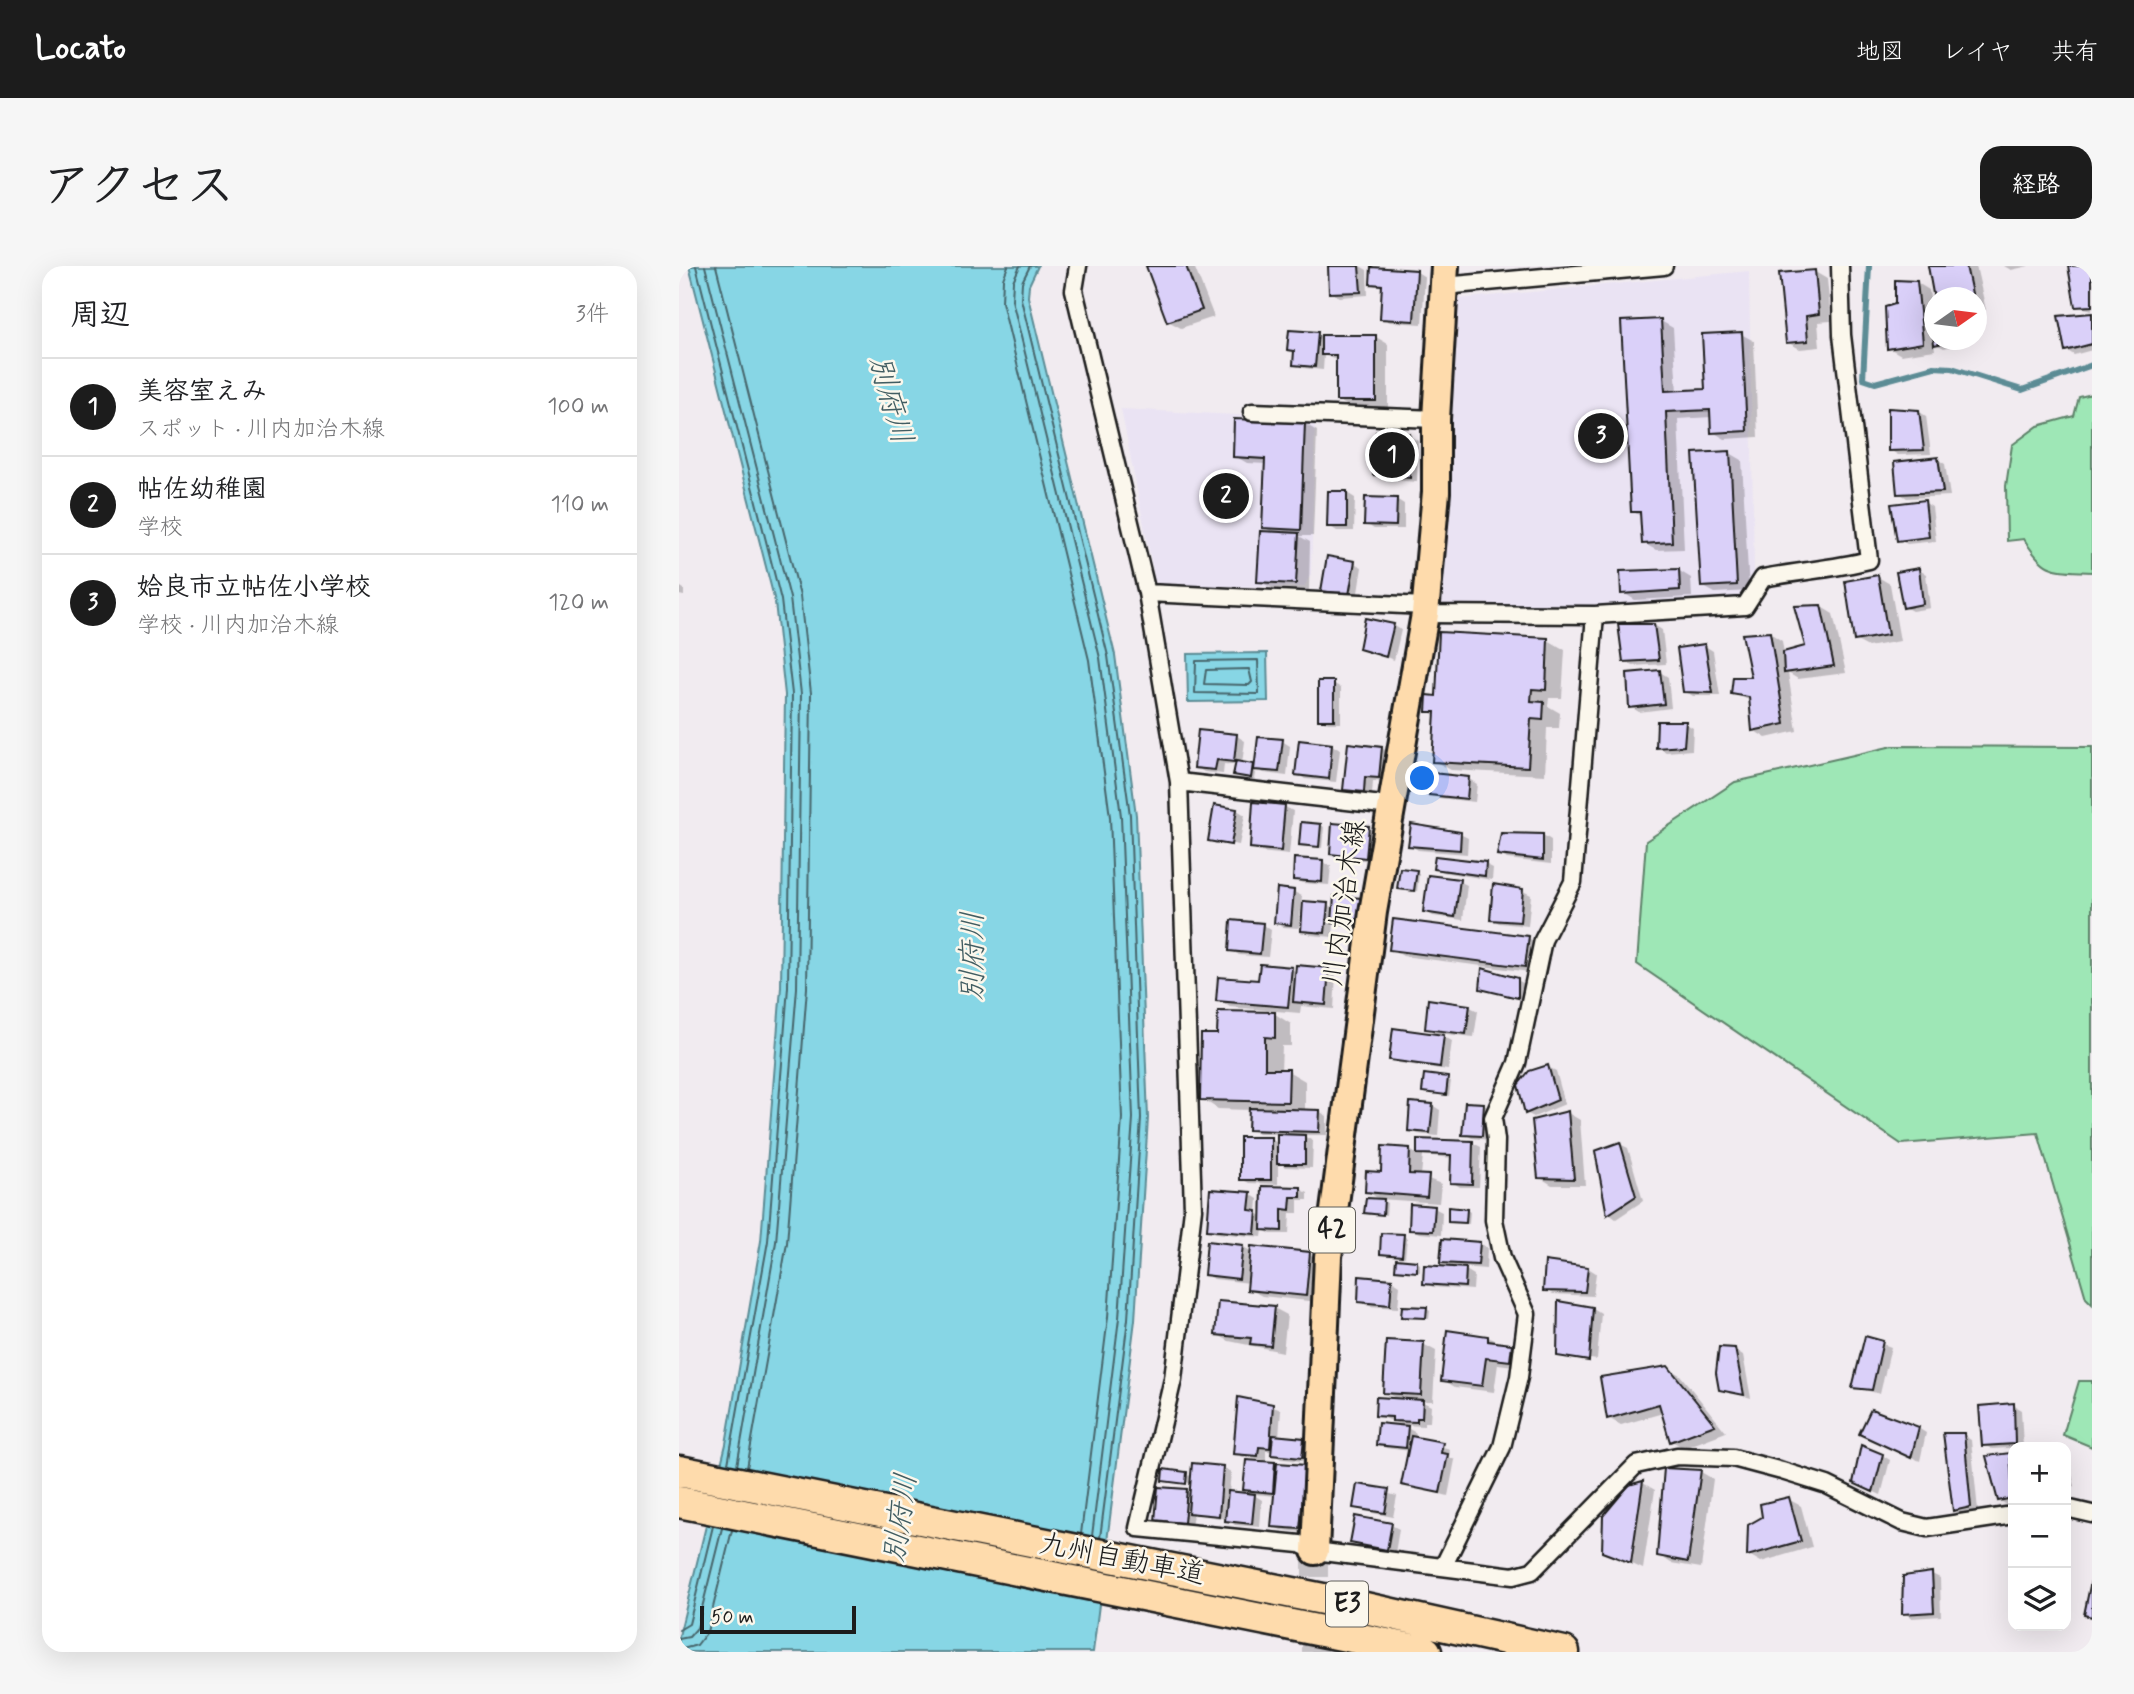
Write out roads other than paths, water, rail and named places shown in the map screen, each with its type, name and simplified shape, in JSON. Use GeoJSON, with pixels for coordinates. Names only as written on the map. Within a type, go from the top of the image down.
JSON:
{"type":"FeatureCollection","features":[{"type":"Feature","properties":{"kind":"highway","name":"九州自動車道"},"geometry":{"type":"LineString","coordinates":[[679,1471],[1338,1602],[1564,1652]]}},
{"type":"Feature","properties":{"kind":"highway","name":"九州自動車道"},"geometry":{"type":"LineString","coordinates":[[679,1502],[1426,1652]]}},
{"type":"Feature","properties":{"kind":"main road","name":"川内加治木線"},"geometry":{"type":"LineString","coordinates":[[1315,1551],[1328,1256],[1373,912],[1425,610],[1436,492],[1436,419],[1444,276]]}},
{"type":"Feature","properties":{"kind":"street"},"geometry":{"type":"LineString","coordinates":[[1078,266],[1074,290],[1147,593],[1179,782],[1193,1209],[1173,1379],[1138,1528],[1300,1544],[1315,1551],[1513,1576],[1532,1571],[1636,1465],[1677,1456],[1733,1458],[1782,1471],[1827,1485],[1902,1522],[1927,1528],[2008,1516]]}},
{"type":"Feature","properties":{"kind":"street"},"geometry":{"type":"LineString","coordinates":[[1444,276],[1664,266]]}},
{"type":"Feature","properties":{"kind":"street"},"geometry":{"type":"LineString","coordinates":[[1147,593],[1425,610],[1595,615],[1745,607],[1763,578],[1821,567],[1832,570],[1869,560],[1842,335],[1840,266]]}},
{"type":"Feature","properties":{"kind":"street"},"geometry":{"type":"LineString","coordinates":[[1252,412],[1436,419]]}},
{"type":"Feature","properties":{"kind":"street"},"geometry":{"type":"LineString","coordinates":[[1444,1567],[1502,1447],[1519,1377],[1527,1314],[1502,1258],[1494,1220],[1496,1140],[1493,1118],[1517,1063],[1543,940],[1573,882],[1595,615]]}},
{"type":"Feature","properties":{"kind":"street"},"geometry":{"type":"LineString","coordinates":[[1179,782],[1391,806]]}},
{"type":"Feature","properties":{"kind":"street"},"geometry":{"type":"LineString","coordinates":[[2071,1509],[2092,1514]]}},
{"type":"Feature","properties":{"kind":"water","name":"別府川"},"geometry":{"type":"Polygon","coordinates":[[[689,266],[1038,266],[1029,285],[1028,297],[1115,655],[1136,815],[1148,1118],[1135,1320],[1093,1652],[679,1652],[679,1636],[726,1444],[761,1241],[781,987],[785,695],[775,602],[689,266]]]}},
{"type":"Feature","properties":{"kind":"water"},"geometry":{"type":"Polygon","coordinates":[[[1267,653],[1268,701],[1188,702],[1187,654],[1267,653]]]}},
{"type":"Feature","properties":{"kind":"waterway"},"geometry":{"type":"LineString","coordinates":[[1869,266],[1863,379],[1875,383],[1934,367],[1952,368],[2022,390],[2092,365]]}},
{"type":"Feature","properties":{"kind":"tunnel"},"geometry":{"type":"LineString","coordinates":[[1315,1551],[1315,1652]]}},
{"type":"Feature","properties":{"kind":"place","name":"姶良市立帖佐小学校"},"geometry":{"type":"Point","coordinates":[1601,436]}},
{"type":"Feature","properties":{"kind":"place","name":"美容室えみ"},"geometry":{"type":"Point","coordinates":[1392,455]}},
{"type":"Feature","properties":{"kind":"place","name":"帖佐幼稚園"},"geometry":{"type":"Point","coordinates":[1226,496]}}]}
